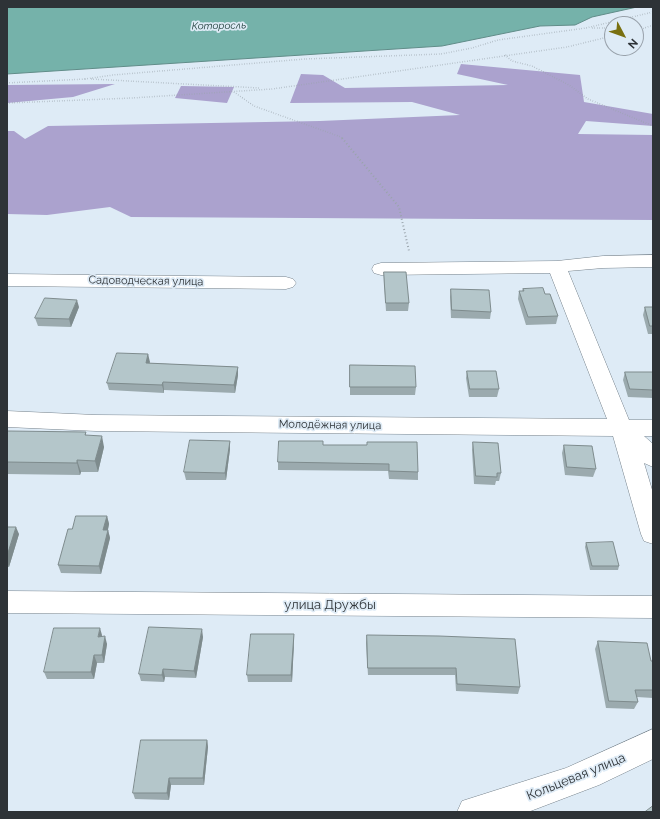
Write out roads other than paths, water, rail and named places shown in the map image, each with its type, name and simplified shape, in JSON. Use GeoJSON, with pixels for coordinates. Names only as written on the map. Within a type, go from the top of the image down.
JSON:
{"type":"FeatureCollection","features":[{"type":"Feature","properties":{"kind":"street"},"geometry":{"type":"LineString","coordinates":[[381,269],[557,267],[603,262],[653,261]]}},
{"type":"Feature","properties":{"kind":"street"},"geometry":{"type":"LineString","coordinates":[[557,267],[622,428],[653,534]]}},
{"type":"Feature","properties":{"kind":"street","name":"Садоводческая улица"},"geometry":{"type":"LineString","coordinates":[[7,280],[286,283]]}},
{"type":"Feature","properties":{"kind":"street","name":"Молодёжная улица"},"geometry":{"type":"LineString","coordinates":[[7,419],[96,423],[653,428]]}},
{"type":"Feature","properties":{"kind":"street"},"geometry":{"type":"LineString","coordinates":[[622,428],[653,458]]}},
{"type":"Feature","properties":{"kind":"street","name":"улица Дружбы"},"geometry":{"type":"LineString","coordinates":[[7,602],[653,607]]}},
{"type":"Feature","properties":{"kind":"street","name":"Кольцевая улица"},"geometry":{"type":"LineString","coordinates":[[474,812],[514,802],[616,763],[653,743]]}},
{"type":"Feature","properties":{"kind":"water","name":"Которосль"},"geometry":{"type":"Polygon","coordinates":[[[7,7],[637,7],[592,17],[575,25],[540,26],[442,46],[7,74],[7,7]]]}}]}
